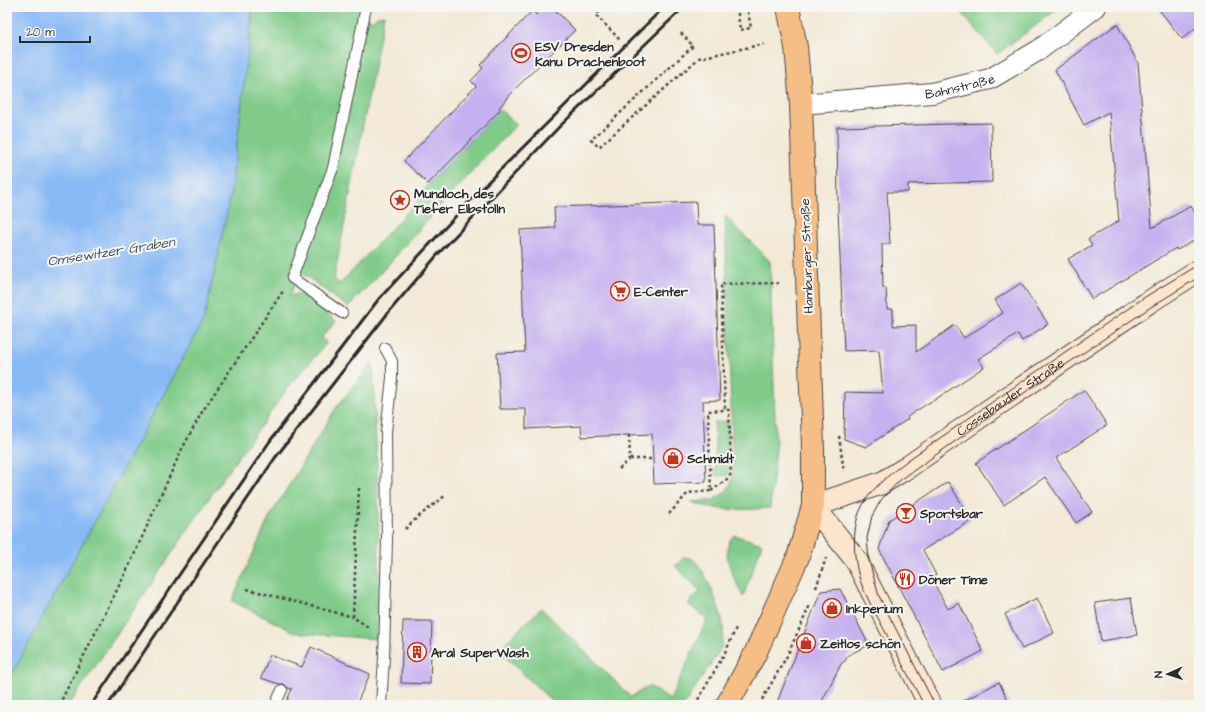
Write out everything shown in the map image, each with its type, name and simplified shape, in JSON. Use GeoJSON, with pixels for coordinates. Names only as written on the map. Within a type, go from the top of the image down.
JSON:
{"type":"FeatureCollection","features":[{"type":"Feature","properties":{"kind":"main road","name":"Hamburger Straße"},"geometry":{"type":"LineString","coordinates":[[727,705],[755,654],[798,557],[812,506],[813,448],[801,104],[796,47],[788,7]]}},
{"type":"Feature","properties":{"kind":"main road","name":"Cossebauder Straße"},"geometry":{"type":"LineString","coordinates":[[812,506],[882,483],[1149,302],[1199,270]]}},
{"type":"Feature","properties":{"kind":"main road"},"geometry":{"type":"LineString","coordinates":[[812,506],[856,560],[930,705]]}},
{"type":"Feature","properties":{"kind":"street","name":"Bahnstraße"},"geometry":{"type":"LineString","coordinates":[[801,104],[932,93],[990,79],[1039,50],[1096,7]]}},
{"type":"Feature","properties":{"kind":"lane"},"geometry":{"type":"LineString","coordinates":[[342,313],[292,278],[334,168],[366,7]]}},
{"type":"Feature","properties":{"kind":"lane"},"geometry":{"type":"LineString","coordinates":[[381,705],[387,539],[386,432],[392,378],[392,361],[385,348]]}},
{"type":"Feature","properties":{"kind":"lane"},"geometry":{"type":"LineString","coordinates":[[275,705],[282,690]]}},
{"type":"Feature","properties":{"kind":"path"},"geometry":{"type":"LineString","coordinates":[[604,7],[596,15],[620,40]]}},
{"type":"Feature","properties":{"kind":"path"},"geometry":{"type":"LineString","coordinates":[[737,7],[740,30],[751,28],[747,7]]}},
{"type":"Feature","properties":{"kind":"path"},"geometry":{"type":"LineString","coordinates":[[681,33],[693,46],[591,140],[599,148],[699,58],[764,44]]}},
{"type":"Feature","properties":{"kind":"path"},"geometry":{"type":"LineString","coordinates":[[58,705],[129,566],[182,451],[202,412],[292,278]]}},
{"type":"Feature","properties":{"kind":"path"},"geometry":{"type":"LineString","coordinates":[[725,410],[721,284],[779,283]]}},
{"type":"Feature","properties":{"kind":"path"},"geometry":{"type":"LineString","coordinates":[[669,514],[688,493],[711,491],[730,477],[729,410],[708,410],[711,491]]}},
{"type":"Feature","properties":{"kind":"path"},"geometry":{"type":"LineString","coordinates":[[629,435],[630,459]]}},
{"type":"Feature","properties":{"kind":"path"},"geometry":{"type":"LineString","coordinates":[[619,469],[630,459],[653,459]]}},
{"type":"Feature","properties":{"kind":"path"},"geometry":{"type":"LineString","coordinates":[[354,617],[359,488]]}},
{"type":"Feature","properties":{"kind":"path"},"geometry":{"type":"LineString","coordinates":[[387,539],[394,539],[418,517],[446,495]]}},
{"type":"Feature","properties":{"kind":"path"},"geometry":{"type":"LineString","coordinates":[[247,589],[354,617],[384,640]]}},
{"type":"Feature","properties":{"kind":"path"},"geometry":{"type":"LineString","coordinates":[[760,705],[787,656],[810,605]]}},
{"type":"Feature","properties":{"kind":"path"},"geometry":{"type":"LineString","coordinates":[[695,705],[726,651],[736,628]]}},
{"type":"Feature","properties":{"kind":"green space"},"geometry":{"type":"Polygon","coordinates":[[[253,7],[362,7],[371,21],[378,16],[384,15],[334,279],[340,284],[418,200],[428,184],[500,110],[517,124],[348,307],[301,272],[289,296],[300,293],[336,321],[321,338],[327,343],[291,384],[221,481],[69,705],[7,705],[7,683],[204,320],[231,193],[253,7]]]}},
{"type":"Feature","properties":{"kind":"green space"},"geometry":{"type":"Polygon","coordinates":[[[957,7],[1061,7],[997,54],[957,7]]]}},
{"type":"Feature","properties":{"kind":"green space"},"geometry":{"type":"Polygon","coordinates":[[[725,216],[770,261],[776,450],[770,508],[740,510],[721,509],[691,502],[713,500],[727,491],[733,478],[725,216]]]}},
{"type":"Feature","properties":{"kind":"green space"},"geometry":{"type":"Polygon","coordinates":[[[373,362],[379,535],[377,639],[296,633],[232,601],[269,518],[336,408],[373,362]]]}},
{"type":"Feature","properties":{"kind":"green space"},"geometry":{"type":"Polygon","coordinates":[[[728,421],[728,475],[716,476],[714,422],[728,421]]]}},
{"type":"Feature","properties":{"kind":"green space"},"geometry":{"type":"Polygon","coordinates":[[[734,535],[762,544],[743,597],[728,558],[727,549],[729,542],[734,535]]]}},
{"type":"Feature","properties":{"kind":"green space"},"geometry":{"type":"Polygon","coordinates":[[[684,557],[694,560],[699,566],[712,591],[722,620],[723,641],[720,650],[684,705],[556,705],[498,650],[541,608],[631,697],[649,686],[670,700],[707,619],[688,604],[700,591],[675,566],[684,557]]]}},
{"type":"Feature","properties":{"kind":"water","name":"Omsewitzer Graben"},"geometry":{"type":"Polygon","coordinates":[[[7,7],[253,7],[231,193],[204,320],[7,683],[7,7]]]}},
{"type":"Feature","properties":{"kind":"building"},"geometry":{"type":"Polygon","coordinates":[[[543,7],[552,7],[575,30],[510,94],[499,108],[500,110],[428,184],[404,161],[476,86],[471,81],[483,68],[480,65],[532,11],[536,15],[543,7]]]}},
{"type":"Feature","properties":{"kind":"building"},"geometry":{"type":"Polygon","coordinates":[[[1157,7],[1199,7],[1199,25],[1182,39],[1157,7]]]}},
{"type":"Feature","properties":{"kind":"building"},"geometry":{"type":"Polygon","coordinates":[[[1117,24],[1138,63],[1152,228],[1191,206],[1199,220],[1199,238],[1177,250],[1176,248],[1092,299],[1068,259],[1092,245],[1088,239],[1119,221],[1109,112],[1084,125],[1055,70],[1117,24]]]}},
{"type":"Feature","properties":{"kind":"building"},"geometry":{"type":"Polygon","coordinates":[[[991,123],[992,182],[908,184],[908,192],[887,192],[890,244],[882,244],[883,288],[886,288],[887,309],[893,309],[893,326],[916,325],[916,352],[955,325],[964,338],[1003,313],[995,300],[1021,283],[1048,324],[1022,341],[1018,334],[978,359],[984,367],[907,417],[908,419],[866,447],[844,439],[845,392],[883,393],[879,350],[844,351],[838,209],[837,127],[991,123]]]}},
{"type":"Feature","properties":{"kind":"building","name":"E-Center"},"geometry":{"type":"Polygon","coordinates":[[[696,202],[697,225],[714,225],[720,400],[703,401],[706,482],[654,484],[652,434],[582,437],[581,426],[526,429],[526,409],[500,409],[497,353],[525,352],[520,230],[555,228],[554,207],[696,202]]]}},
{"type":"Feature","properties":{"kind":"building"},"geometry":{"type":"Polygon","coordinates":[[[1084,390],[1107,425],[1056,458],[1092,512],[1076,523],[1045,477],[1004,505],[976,463],[1084,390]]]}},
{"type":"Feature","properties":{"kind":"building"},"geometry":{"type":"Polygon","coordinates":[[[948,482],[972,520],[923,550],[936,575],[931,578],[948,609],[959,603],[983,651],[943,672],[879,549],[889,520],[948,482]]]}},
{"type":"Feature","properties":{"kind":"building"},"geometry":{"type":"Polygon","coordinates":[[[840,589],[869,645],[848,655],[845,661],[841,664],[820,705],[776,705],[821,591],[840,589]]]}},
{"type":"Feature","properties":{"kind":"building"},"geometry":{"type":"Polygon","coordinates":[[[1037,598],[1054,633],[1022,649],[1005,614],[1037,598]]]}},
{"type":"Feature","properties":{"kind":"building"},"geometry":{"type":"Polygon","coordinates":[[[1131,598],[1137,635],[1101,641],[1095,603],[1131,598]]]}},
{"type":"Feature","properties":{"kind":"building","name":"Aral SuperWash"},"geometry":{"type":"Polygon","coordinates":[[[403,621],[432,621],[430,684],[401,683],[403,621]]]}},
{"type":"Feature","properties":{"kind":"building"},"geometry":{"type":"Polygon","coordinates":[[[311,647],[370,674],[356,705],[285,705],[292,689],[288,688],[284,684],[279,684],[261,678],[270,655],[302,667],[311,647]]]}},
{"type":"Feature","properties":{"kind":"building"},"geometry":{"type":"Polygon","coordinates":[[[999,682],[1010,705],[956,705],[999,682]]]}},
{"type":"Feature","properties":{"kind":"tram line"},"geometry":{"type":"LineString","coordinates":[[924,705],[872,607],[857,571],[854,541],[859,513],[863,505],[873,490],[908,460],[1145,297],[1199,264]]}},
{"type":"Feature","properties":{"kind":"tram line"},"geometry":{"type":"LineString","coordinates":[[935,705],[879,596],[869,561],[867,538],[872,516],[881,500],[899,481],[1005,406],[1151,307],[1199,277]]}},
{"type":"Feature","properties":{"kind":"railway"},"geometry":{"type":"LineString","coordinates":[[91,705],[270,441],[378,300],[480,190],[664,7]]}},
{"type":"Feature","properties":{"kind":"railway"},"geometry":{"type":"LineString","coordinates":[[108,705],[275,458],[388,313],[439,253],[559,127],[684,7]]}},
{"type":"Feature","properties":{"kind":"place","name":"ESV Dresden Kanu Drachenboot"},"geometry":{"type":"Point","coordinates":[521,53]}},
{"type":"Feature","properties":{"kind":"place","name":"Mundloch des Tiefer Elbstolln"},"geometry":{"type":"Point","coordinates":[400,200]}},
{"type":"Feature","properties":{"kind":"place","name":"E-Center"},"geometry":{"type":"Point","coordinates":[620,291]}},
{"type":"Feature","properties":{"kind":"place","name":"Schmidt"},"geometry":{"type":"Point","coordinates":[673,458]}},
{"type":"Feature","properties":{"kind":"place","name":"Sportsbar"},"geometry":{"type":"Point","coordinates":[906,513]}},
{"type":"Feature","properties":{"kind":"place","name":"Döner Time"},"geometry":{"type":"Point","coordinates":[905,579]}},
{"type":"Feature","properties":{"kind":"place","name":"Inkperium"},"geometry":{"type":"Point","coordinates":[832,608]}},
{"type":"Feature","properties":{"kind":"place","name":"Zeitlos schön"},"geometry":{"type":"Point","coordinates":[806,643]}},
{"type":"Feature","properties":{"kind":"place","name":"Aral SuperWash"},"geometry":{"type":"Point","coordinates":[417,652]}}]}
